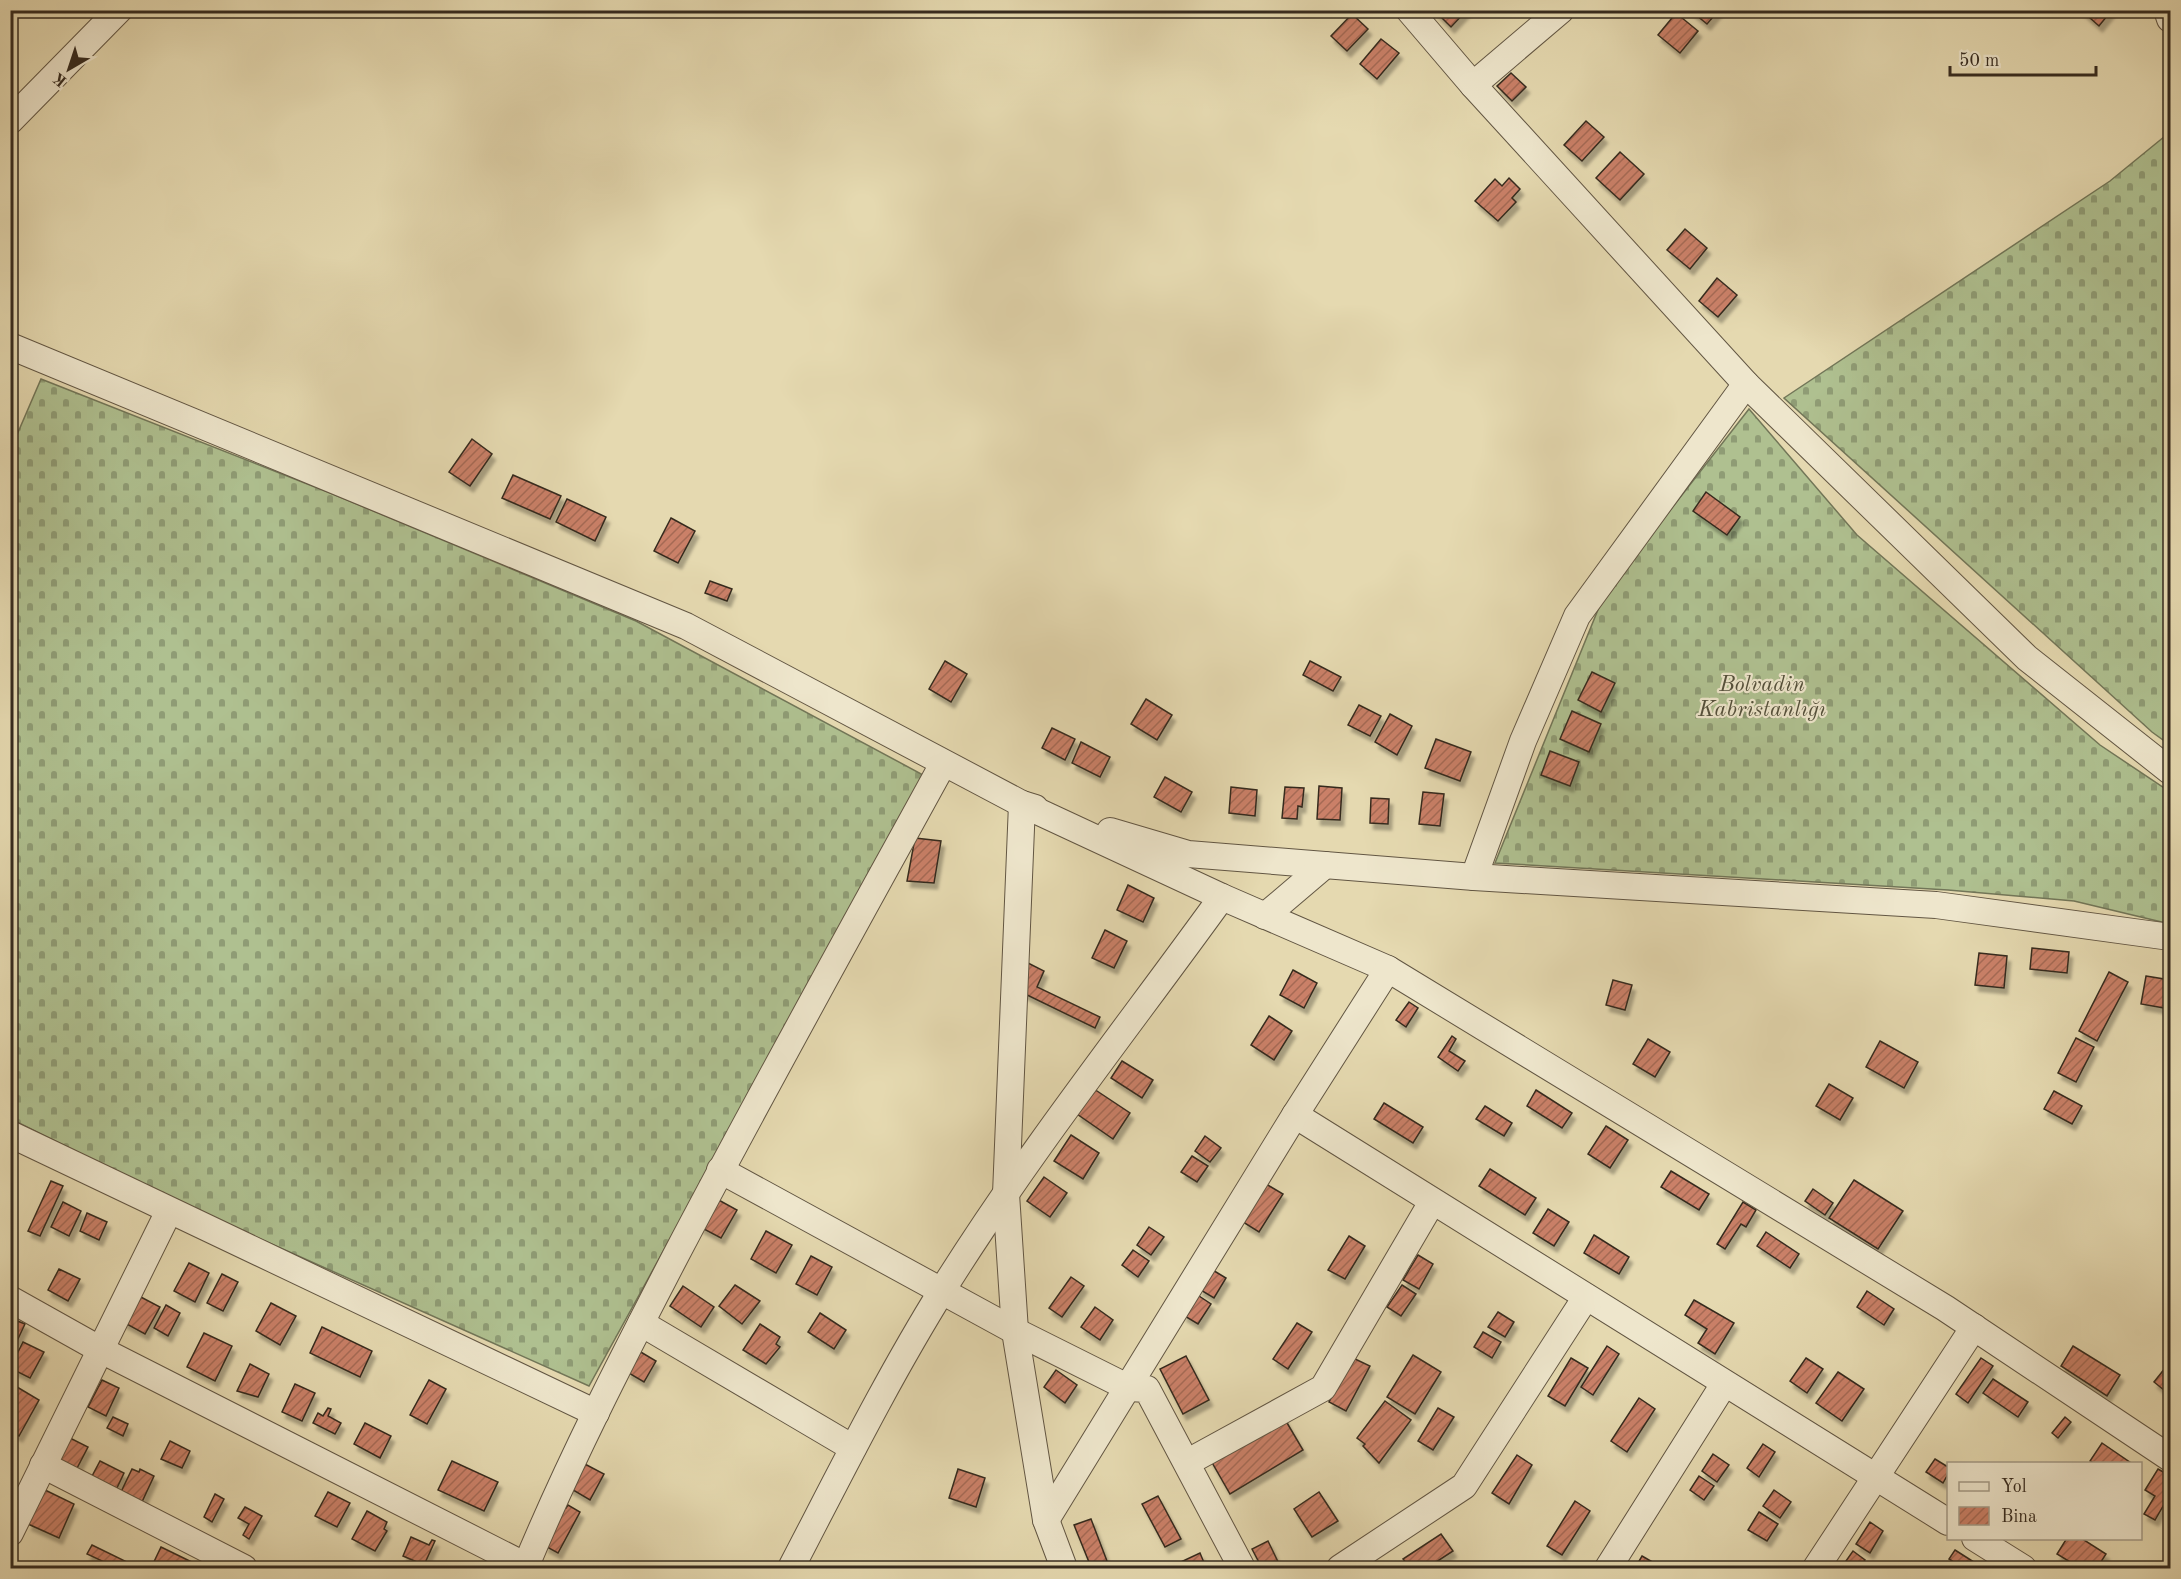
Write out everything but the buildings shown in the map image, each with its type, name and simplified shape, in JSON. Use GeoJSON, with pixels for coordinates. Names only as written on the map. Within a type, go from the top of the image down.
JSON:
{"type":"FeatureCollection","features":[{"type":"Feature","properties":{"kind":"street"},"geometry":{"type":"LineString","coordinates":[[10,121],[119,10]]}},
{"type":"Feature","properties":{"kind":"street"},"geometry":{"type":"LineString","coordinates":[[1409,10],[1473,85],[1746,384],[2027,658],[2170,771]]}},
{"type":"Feature","properties":{"kind":"street"},"geometry":{"type":"LineString","coordinates":[[1473,85],[1561,10]]}},
{"type":"Feature","properties":{"kind":"street"},"geometry":{"type":"LineString","coordinates":[[2167,10],[2170,19]]}},
{"type":"Feature","properties":{"kind":"street"},"geometry":{"type":"LineString","coordinates":[[10,346],[686,626],[1022,804],[1222,897],[1389,969],[1974,1327],[2170,1458]]}},
{"type":"Feature","properties":{"kind":"street"},"geometry":{"type":"LineString","coordinates":[[1474,877],[1523,741],[1577,616],[1746,384]]}},
{"type":"Feature","properties":{"kind":"street"},"geometry":{"type":"LineString","coordinates":[[10,1299],[101,1350],[527,1568],[596,1413],[720,1170],[943,764]]}},
{"type":"Feature","properties":{"kind":"street"},"geometry":{"type":"LineString","coordinates":[[1022,804],[1188,854],[1474,877],[1936,905],[2170,937]]}},
{"type":"Feature","properties":{"kind":"street"},"geometry":{"type":"LineString","coordinates":[[1022,804],[1006,1194],[1015,1331],[1046,1520],[1064,1569]]}},
{"type":"Feature","properties":{"kind":"street"},"geometry":{"type":"LineString","coordinates":[[1265,916],[1325,865]]}},
{"type":"Feature","properties":{"kind":"street"},"geometry":{"type":"LineString","coordinates":[[792,1569],[853,1448],[942,1290],[1006,1194],[1222,897]]}},
{"type":"Feature","properties":{"kind":"street"},"geometry":{"type":"LineString","coordinates":[[1046,1520],[1295,1115],[1389,969]]}},
{"type":"Feature","properties":{"kind":"street"},"geometry":{"type":"LineString","coordinates":[[1295,1115],[1947,1521]]}},
{"type":"Feature","properties":{"kind":"street"},"geometry":{"type":"LineString","coordinates":[[10,1134],[596,1413]]}},
{"type":"Feature","properties":{"kind":"street"},"geometry":{"type":"LineString","coordinates":[[720,1170],[1015,1331],[1129,1388],[1147,1389],[1188,1462],[1242,1569]]}},
{"type":"Feature","properties":{"kind":"street"},"geometry":{"type":"LineString","coordinates":[[1188,1462],[1323,1388],[1432,1202]]}},
{"type":"Feature","properties":{"kind":"street"},"geometry":{"type":"LineString","coordinates":[[10,1533],[169,1211]]}},
{"type":"Feature","properties":{"kind":"street"},"geometry":{"type":"LineString","coordinates":[[1340,1569],[1464,1486],[1586,1297]]}},
{"type":"Feature","properties":{"kind":"street"},"geometry":{"type":"LineString","coordinates":[[641,1323],[853,1448]]}},
{"type":"Feature","properties":{"kind":"street"},"geometry":{"type":"LineString","coordinates":[[1816,1569],[1974,1327]]}},
{"type":"Feature","properties":{"kind":"street"},"geometry":{"type":"LineString","coordinates":[[1608,1569],[1724,1384]]}},
{"type":"Feature","properties":{"kind":"street"},"geometry":{"type":"LineString","coordinates":[[43,1465],[244,1569]]}},
{"type":"Feature","properties":{"kind":"street"},"geometry":{"type":"LineString","coordinates":[[1977,1540],[2023,1569]]}},
{"type":"Feature","properties":{"kind":"green space"},"geometry":{"type":"Polygon","coordinates":[[[2170,132],[2170,745],[2152,732],[1784,398],[2110,181],[2170,132]]]}},
{"type":"Feature","properties":{"kind":"green space"},"geometry":{"type":"Polygon","coordinates":[[[41,379],[330,493],[636,621],[925,776],[589,1386],[171,1199],[11,1119],[10,451],[41,379]]]}},
{"type":"Feature","properties":{"kind":"green space","name":"Bolvadin Kabristanlığı"},"geometry":{"type":"Polygon","coordinates":[[[1749,409],[1857,535],[2100,745],[2170,792],[2170,924],[2074,901],[1948,890],[1495,863],[1604,595],[1749,409]]]}}]}
